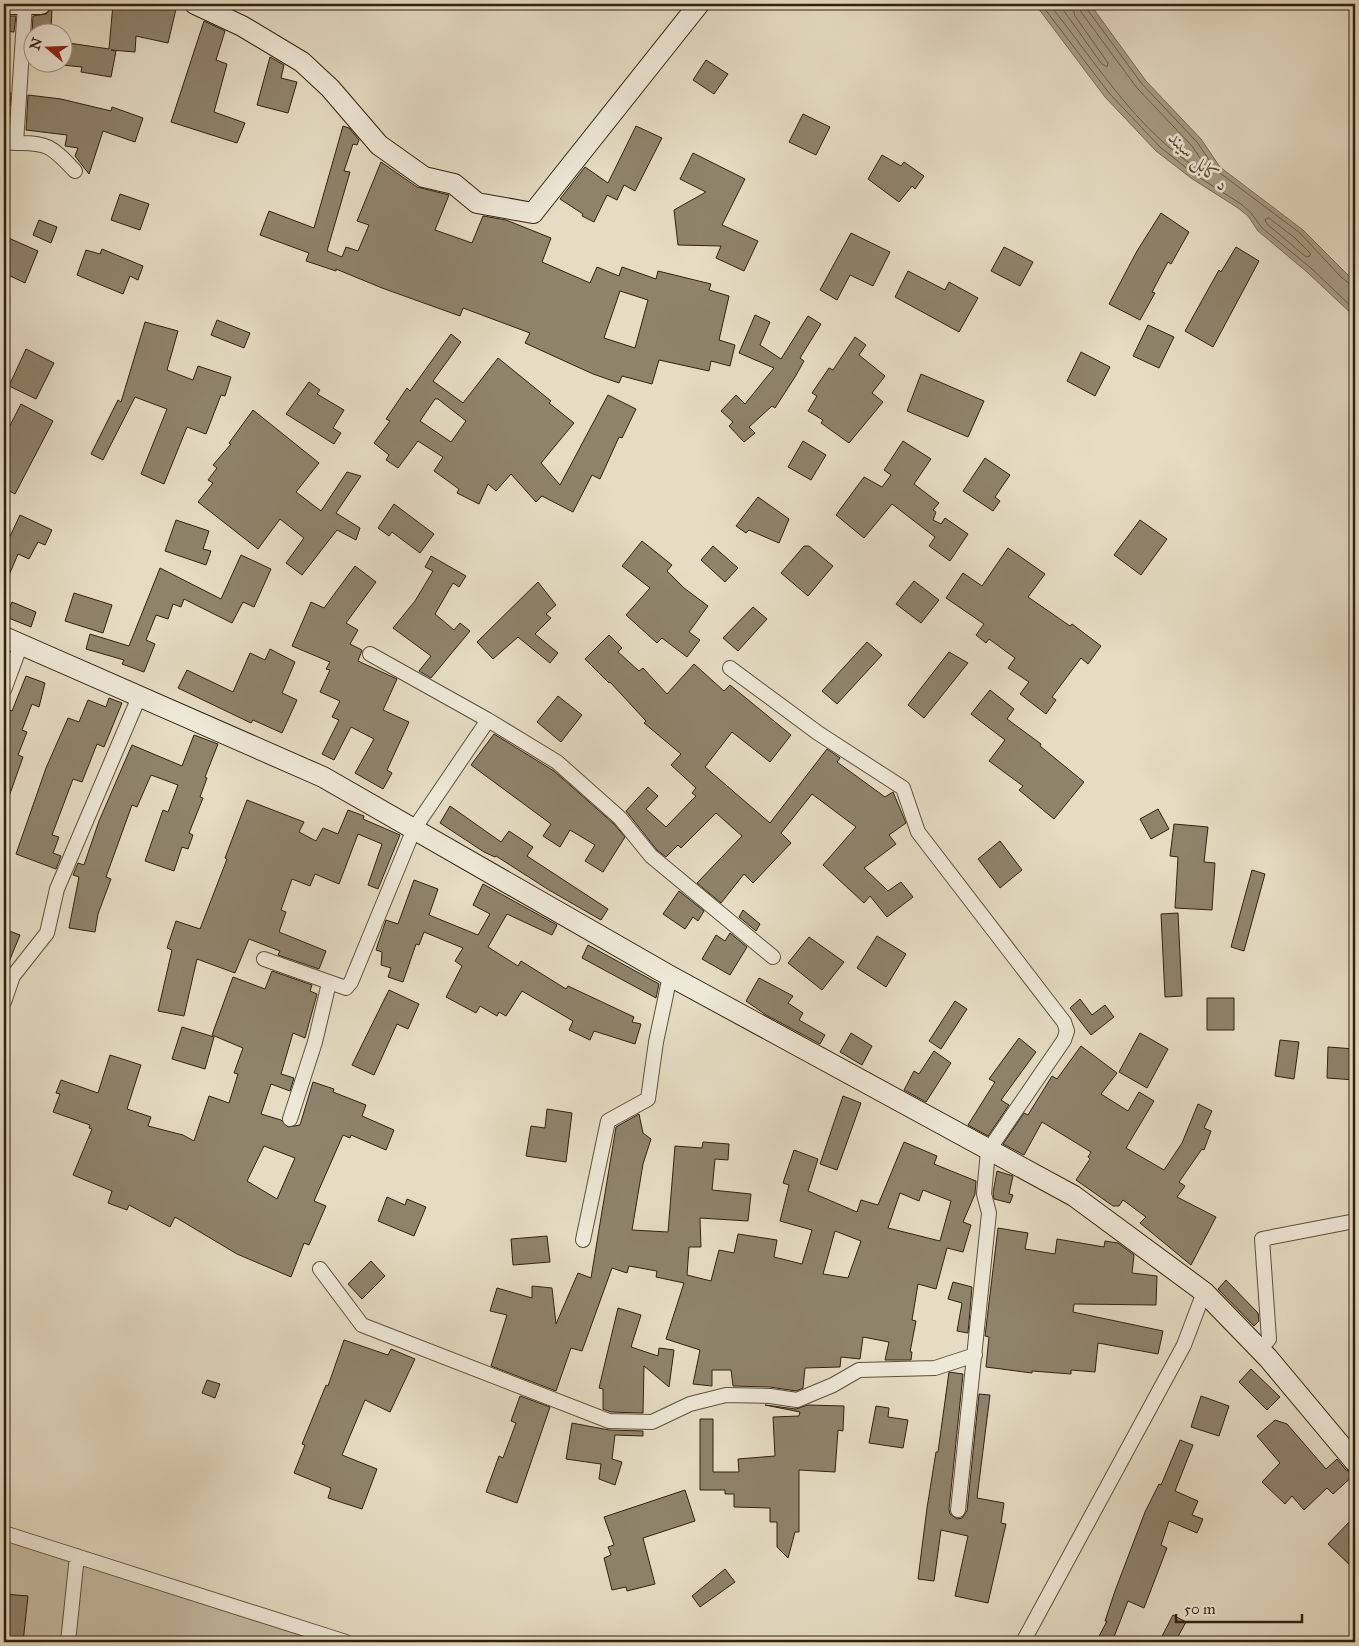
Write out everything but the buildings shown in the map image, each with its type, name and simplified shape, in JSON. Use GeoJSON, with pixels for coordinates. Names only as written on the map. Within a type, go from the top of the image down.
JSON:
{"type":"FeatureCollection","features":[{"type":"Feature","properties":{"kind":"main road"},"geometry":{"type":"LineString","coordinates":[[4,4],[33,4]]}},
{"type":"Feature","properties":{"kind":"main road"},"geometry":{"type":"LineString","coordinates":[[195,4],[242,26],[302,62],[330,88],[378,145],[424,178],[454,184],[477,203],[533,213],[699,4]]}},
{"type":"Feature","properties":{"kind":"main road"},"geometry":{"type":"LineString","coordinates":[[13,640],[323,777],[670,976],[988,1151],[1074,1196],[1204,1292],[1260,1350],[1355,1462]]}},
{"type":"Feature","properties":{"kind":"street"},"geometry":{"type":"LineString","coordinates":[[33,4],[10,142],[39,142],[56,151],[75,171]]}},
{"type":"Feature","properties":{"kind":"street"},"geometry":{"type":"LineString","coordinates":[[4,690],[13,640]]}},
{"type":"Feature","properties":{"kind":"street"},"geometry":{"type":"LineString","coordinates":[[370,654],[488,720],[557,762],[620,818],[651,856],[773,957]]}},
{"type":"Feature","properties":{"kind":"street"},"geometry":{"type":"LineString","coordinates":[[730,668],[818,733],[903,788],[918,832],[1064,1022],[1067,1031],[1064,1040],[988,1151],[984,1194],[989,1213],[976,1355],[958,1510]]}},
{"type":"Feature","properties":{"kind":"street"},"geometry":{"type":"LineString","coordinates":[[4,1002],[13,976],[47,933],[57,890],[139,697]]}},
{"type":"Feature","properties":{"kind":"street"},"geometry":{"type":"LineString","coordinates":[[264,959],[346,988],[351,982],[414,829],[488,720]]}},
{"type":"Feature","properties":{"kind":"street"},"geometry":{"type":"LineString","coordinates":[[583,1240],[608,1121],[648,1099],[656,1042],[670,976]]}},
{"type":"Feature","properties":{"kind":"street"},"geometry":{"type":"LineString","coordinates":[[290,1119],[315,1042],[329,983]]}},
{"type":"Feature","properties":{"kind":"street"},"geometry":{"type":"LineString","coordinates":[[1260,1350],[1269,1339],[1262,1239],[1355,1221]]}},
{"type":"Feature","properties":{"kind":"street"},"geometry":{"type":"LineString","coordinates":[[320,1270],[362,1325],[609,1421],[652,1422],[690,1404],[726,1395],[770,1396],[797,1400],[833,1385],[858,1370],[935,1368],[976,1355]]}},
{"type":"Feature","properties":{"kind":"street"},"geometry":{"type":"LineString","coordinates":[[1023,1642],[1184,1345],[1204,1292]]}},
{"type":"Feature","properties":{"kind":"street"},"geometry":{"type":"LineString","coordinates":[[4,1533],[346,1642]]}},
{"type":"Feature","properties":{"kind":"street"},"geometry":{"type":"LineString","coordinates":[[68,1642],[77,1556]]}},
{"type":"Feature","properties":{"kind":"shaded area"},"geometry":{"type":"Polygon","coordinates":[[[4,1533],[346,1642],[4,1642],[4,1533]]]}},
{"type":"Feature","properties":{"kind":"water","name":"د کابل سيند"},"geometry":{"type":"Polygon","coordinates":[[[1035,4],[1090,4],[1146,81],[1201,139],[1220,167],[1303,230],[1355,282],[1355,317],[1307,272],[1258,231],[1248,216],[1191,178],[1156,151],[1105,97],[1035,4]]]}}]}
